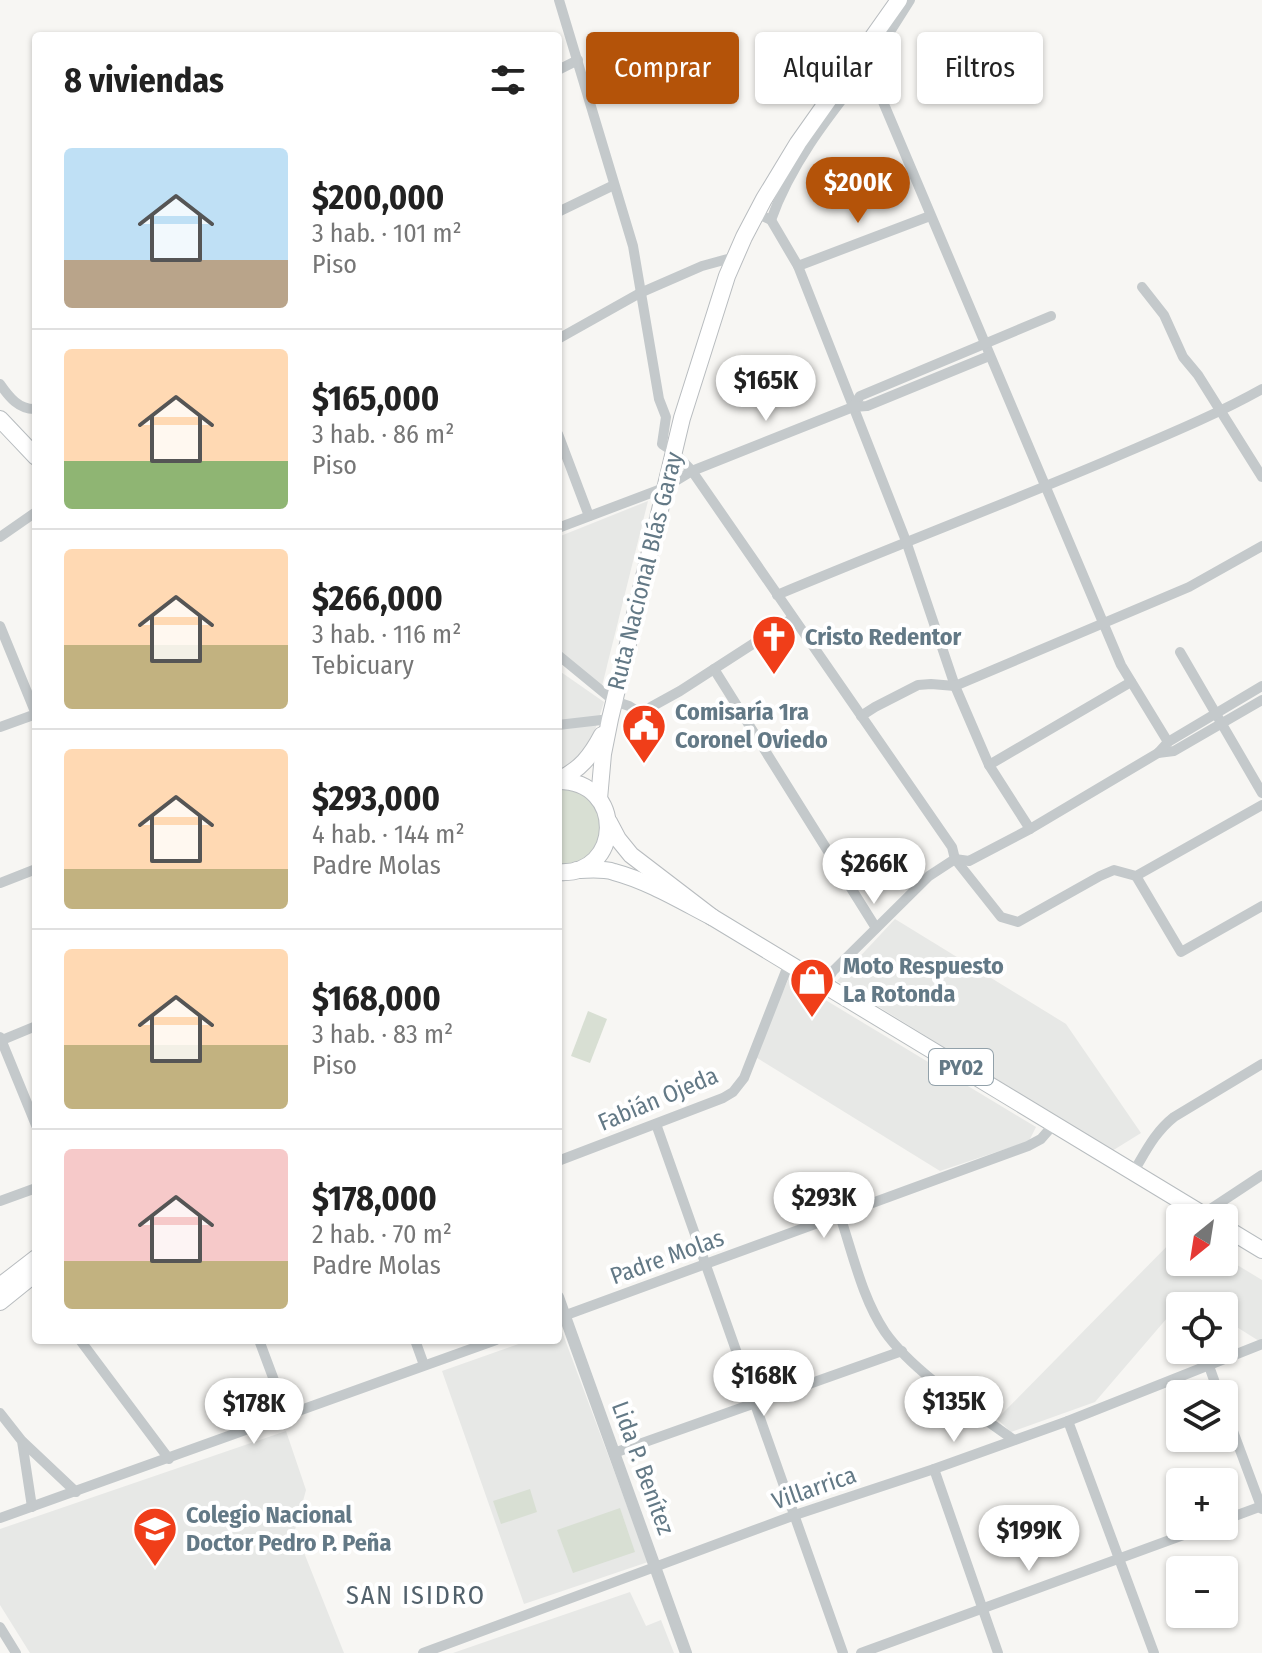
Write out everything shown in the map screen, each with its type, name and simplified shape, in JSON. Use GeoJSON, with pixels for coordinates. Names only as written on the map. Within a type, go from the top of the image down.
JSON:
{"type":"FeatureCollection","features":[{"type":"Feature","properties":{"kind":"main road","name":"Ruta Nacional Blás Garay"},"geometry":{"type":"LineString","coordinates":[[882,32],[899,0]]}},
{"type":"Feature","properties":{"kind":"main road","name":"Ruta Nacional Blás Garay"},"geometry":{"type":"LineString","coordinates":[[599,799],[610,719],[664,488],[682,418],[727,276],[735,257],[763,217],[798,143],[834,104]]}},
{"type":"Feature","properties":{"kind":"main road"},"geometry":{"type":"LineString","coordinates":[[0,419],[32,453]]}},
{"type":"Feature","properties":{"kind":"main road","name":"Ruta Nacional Blás Garay"},"geometry":{"type":"LineString","coordinates":[[562,778],[573,773],[590,756],[610,719]]}},
{"type":"Feature","properties":{"kind":"main road"},"geometry":{"type":"LineString","coordinates":[[562,781],[577,783],[599,799]]}},
{"type":"Feature","properties":{"kind":"main road","name":"PY02"},"geometry":{"type":"LineString","coordinates":[[599,799],[618,839],[631,855],[712,917]]}},
{"type":"Feature","properties":{"kind":"main road"},"geometry":{"type":"LineString","coordinates":[[577,870],[597,857],[604,846],[609,822]]}},
{"type":"Feature","properties":{"kind":"main road","name":"PY02"},"geometry":{"type":"LineString","coordinates":[[562,872],[597,869],[621,874],[712,917],[1187,1204]]}},
{"type":"Feature","properties":{"kind":"main road"},"geometry":{"type":"LineString","coordinates":[[1238,1235],[1262,1250]]}},
{"type":"Feature","properties":{"kind":"main road"},"geometry":{"type":"LineString","coordinates":[[0,1286],[32,1271]]}},
{"type":"Feature","properties":{"kind":"main road"},"geometry":{"type":"LineString","coordinates":[[0,1302],[32,1272]]}},
{"type":"Feature","properties":{"kind":"street"},"geometry":{"type":"LineString","coordinates":[[559,0],[633,246],[659,399],[666,417],[662,444],[692,471],[952,847],[955,859],[1001,917],[1018,922],[1114,870],[1136,876],[1181,952],[1262,906]]}},
{"type":"Feature","properties":{"kind":"street"},"geometry":{"type":"LineString","coordinates":[[890,32],[910,0]]}},
{"type":"Feature","properties":{"kind":"street"},"geometry":{"type":"LineString","coordinates":[[562,68],[578,60]]}},
{"type":"Feature","properties":{"kind":"street"},"geometry":{"type":"LineString","coordinates":[[884,104],[1121,665],[1168,742]]}},
{"type":"Feature","properties":{"kind":"street"},"geometry":{"type":"LineString","coordinates":[[562,210],[614,185]]}},
{"type":"Feature","properties":{"kind":"street"},"geometry":{"type":"LineString","coordinates":[[798,266],[930,216]]}},
{"type":"Feature","properties":{"kind":"street"},"geometry":{"type":"LineString","coordinates":[[763,217],[798,266],[906,541],[955,686],[989,765],[1030,829]]}},
{"type":"Feature","properties":{"kind":"street"},"geometry":{"type":"LineString","coordinates":[[562,337],[640,293],[702,266],[735,257]]}},
{"type":"Feature","properties":{"kind":"street"},"geometry":{"type":"LineString","coordinates":[[1142,287],[1164,315],[1183,357],[1198,375],[1262,477]]}},
{"type":"Feature","properties":{"kind":"street"},"geometry":{"type":"LineString","coordinates":[[853,407],[860,396],[1051,316]]}},
{"type":"Feature","properties":{"kind":"street"},"geometry":{"type":"LineString","coordinates":[[562,526],[664,488],[692,471],[853,407],[867,406],[989,356]]}},
{"type":"Feature","properties":{"kind":"street"},"geometry":{"type":"LineString","coordinates":[[0,384],[16,404],[32,409]]}},
{"type":"Feature","properties":{"kind":"street"},"geometry":{"type":"LineString","coordinates":[[777,595],[1221,412],[1262,389]]}},
{"type":"Feature","properties":{"kind":"street"},"geometry":{"type":"LineString","coordinates":[[562,445],[589,516]]}},
{"type":"Feature","properties":{"kind":"street"},"geometry":{"type":"LineString","coordinates":[[0,537],[32,517]]}},
{"type":"Feature","properties":{"kind":"street"},"geometry":{"type":"LineString","coordinates":[[861,716],[918,685],[955,686],[1189,587],[1262,546]]}},
{"type":"Feature","properties":{"kind":"street"},"geometry":{"type":"LineString","coordinates":[[562,658],[614,701],[643,715],[793,618]]}},
{"type":"Feature","properties":{"kind":"street"},"geometry":{"type":"LineString","coordinates":[[0,626],[32,704]]}},
{"type":"Feature","properties":{"kind":"street"},"geometry":{"type":"LineString","coordinates":[[1180,652],[1262,793]]}},
{"type":"Feature","properties":{"kind":"street"},"geometry":{"type":"LineString","coordinates":[[714,669],[876,928]]}},
{"type":"Feature","properties":{"kind":"street"},"geometry":{"type":"LineString","coordinates":[[989,765],[1131,682]]}},
{"type":"Feature","properties":{"kind":"street"},"geometry":{"type":"LineString","coordinates":[[1158,753],[1174,751],[1262,686]]}},
{"type":"Feature","properties":{"kind":"street"},"geometry":{"type":"LineString","coordinates":[[825,984],[833,971],[929,876],[955,859],[969,861],[1030,829],[1158,753],[1168,742],[1262,700]]}},
{"type":"Feature","properties":{"kind":"street"},"geometry":{"type":"LineString","coordinates":[[0,727],[32,715]]}},
{"type":"Feature","properties":{"kind":"street"},"geometry":{"type":"LineString","coordinates":[[562,725],[610,719]]}},
{"type":"Feature","properties":{"kind":"street"},"geometry":{"type":"LineString","coordinates":[[1136,876],[1262,805]]}},
{"type":"Feature","properties":{"kind":"street"},"geometry":{"type":"LineString","coordinates":[[0,883],[32,871]]}},
{"type":"Feature","properties":{"kind":"street","name":"Fabián Ojeda"},"geometry":{"type":"LineString","coordinates":[[562,1159],[733,1092],[744,1078],[789,963]]}},
{"type":"Feature","properties":{"kind":"street"},"geometry":{"type":"LineString","coordinates":[[32,1027],[0,1039],[32,1115]]}},
{"type":"Feature","properties":{"kind":"street"},"geometry":{"type":"LineString","coordinates":[[1134,1171],[1151,1141],[1174,1117],[1262,1064]]}},
{"type":"Feature","properties":{"kind":"street"},"geometry":{"type":"LineString","coordinates":[[656,1124],[843,1653]]}},
{"type":"Feature","properties":{"kind":"street","name":"Padre Molas"},"geometry":{"type":"LineString","coordinates":[[562,1317],[1028,1146],[1041,1139],[1054,1124]]}},
{"type":"Feature","properties":{"kind":"street"},"geometry":{"type":"LineString","coordinates":[[1222,1204],[1262,1175]]}},
{"type":"Feature","properties":{"kind":"street"},"geometry":{"type":"LineString","coordinates":[[0,1201],[32,1189]]}},
{"type":"Feature","properties":{"kind":"street"},"geometry":{"type":"LineString","coordinates":[[840,1216],[871,1306],[886,1333],[930,1378],[1014,1440]]}},
{"type":"Feature","properties":{"kind":"street","name":"Lida P. Benítez"},"geometry":{"type":"LineString","coordinates":[[562,1320],[686,1653]]}},
{"type":"Feature","properties":{"kind":"street"},"geometry":{"type":"LineString","coordinates":[[83,1344],[169,1459]]}},
{"type":"Feature","properties":{"kind":"street"},"geometry":{"type":"LineString","coordinates":[[260,1344],[287,1415]]}},
{"type":"Feature","properties":{"kind":"street"},"geometry":{"type":"LineString","coordinates":[[416,1344],[424,1365]]}},
{"type":"Feature","properties":{"kind":"street"},"geometry":{"type":"LineString","coordinates":[[0,1518],[484,1344]]}},
{"type":"Feature","properties":{"kind":"street","name":"Villarrica"},"geometry":{"type":"LineString","coordinates":[[423,1653],[795,1515],[1068,1421],[1262,1344]]}},
{"type":"Feature","properties":{"kind":"street"},"geometry":{"type":"LineString","coordinates":[[614,1453],[902,1351]]}},
{"type":"Feature","properties":{"kind":"street"},"geometry":{"type":"LineString","coordinates":[[1209,1366],[1214,1380]]}},
{"type":"Feature","properties":{"kind":"street"},"geometry":{"type":"LineString","coordinates":[[0,1413],[22,1441],[76,1492]]}},
{"type":"Feature","properties":{"kind":"street"},"geometry":{"type":"LineString","coordinates":[[1068,1421],[1154,1653]]}},
{"type":"Feature","properties":{"kind":"street"},"geometry":{"type":"LineString","coordinates":[[22,1441],[32,1507]]}},
{"type":"Feature","properties":{"kind":"street"},"geometry":{"type":"LineString","coordinates":[[1238,1444],[1262,1507],[1238,1515]]}},
{"type":"Feature","properties":{"kind":"street"},"geometry":{"type":"LineString","coordinates":[[934,1469],[998,1653]]}},
{"type":"Feature","properties":{"kind":"street"},"geometry":{"type":"LineString","coordinates":[[861,1653],[1170,1540]]}},
{"type":"Feature","properties":{"kind":"street"},"geometry":{"type":"LineString","coordinates":[[0,1627],[16,1653]]}},
{"type":"Feature","properties":{"kind":"shaded area"},"geometry":{"type":"Polygon","coordinates":[[[648,501],[602,686],[562,659],[562,535],[648,501]]]}},
{"type":"Feature","properties":{"kind":"shaded area"},"geometry":{"type":"Polygon","coordinates":[[[562,673],[604,702],[595,730],[579,758],[562,768],[562,673]]]}},
{"type":"Feature","properties":{"kind":"shaded area"},"geometry":{"type":"Polygon","coordinates":[[[562,787],[582,791],[600,812],[598,846],[578,861],[562,865],[562,787]]]}},
{"type":"Feature","properties":{"kind":"shaded area"},"geometry":{"type":"Polygon","coordinates":[[[895,919],[1066,1024],[1141,1133],[1112,1151],[837,981],[895,919]]]}},
{"type":"Feature","properties":{"kind":"shaded area"},"geometry":{"type":"Polygon","coordinates":[[[789,978],[1036,1127],[1029,1141],[940,1171],[754,1056],[789,978]]]}},
{"type":"Feature","properties":{"kind":"shaded area"},"geometry":{"type":"Polygon","coordinates":[[[588,1011],[607,1019],[590,1063],[571,1056],[588,1011]]]}},
{"type":"Feature","properties":{"kind":"shaded area"},"geometry":{"type":"Polygon","coordinates":[[[1166,1247],[1166,1276],[1238,1276],[1238,1265],[1262,1280],[1262,1340],[1238,1328],[1238,1292],[1166,1292],[1166,1319],[1095,1402],[1011,1432],[997,1419],[1166,1247]]]}},
{"type":"Feature","properties":{"kind":"shaded area"},"geometry":{"type":"Polygon","coordinates":[[[562,1332],[648,1562],[524,1604],[442,1371],[519,1344],[562,1344],[562,1332]]]}},
{"type":"Feature","properties":{"kind":"shaded area","name":"Colegio Nacional Doctor Pedro P. Peña"},"geometry":{"type":"Polygon","coordinates":[[[286,1431],[306,1490],[295,1530],[344,1653],[30,1653],[0,1605],[0,1529],[286,1431]]]}},
{"type":"Feature","properties":{"kind":"shaded area"},"geometry":{"type":"Polygon","coordinates":[[[530,1489],[537,1512],[501,1524],[493,1501],[530,1489]]]}},
{"type":"Feature","properties":{"kind":"shaded area"},"geometry":{"type":"Polygon","coordinates":[[[620,1508],[635,1552],[573,1573],[557,1530],[620,1508]]]}},
{"type":"Feature","properties":{"kind":"shaded area"},"geometry":{"type":"Polygon","coordinates":[[[630,1592],[646,1626],[661,1620],[674,1653],[453,1653],[630,1592]]]}},
{"type":"Feature","properties":{"kind":"place","name":"Cristo Redentor"},"geometry":{"type":"Point","coordinates":[774,676]}},
{"type":"Feature","properties":{"kind":"place","name":"Comisaría 1ra Coronel Oviedo"},"geometry":{"type":"Point","coordinates":[644,765]}},
{"type":"Feature","properties":{"kind":"place","name":"Moto Respuesto La Rotonda"},"geometry":{"type":"Point","coordinates":[812,1019]}},
{"type":"Feature","properties":{"kind":"place","name":"Colegio Nacional Doctor Pedro P. Peña"},"geometry":{"type":"Point","coordinates":[155,1568]}},
{"type":"Feature","properties":{"kind":"district","name":"SAN ISIDRO"},"geometry":{"type":"Point","coordinates":[416,1595]}}]}
